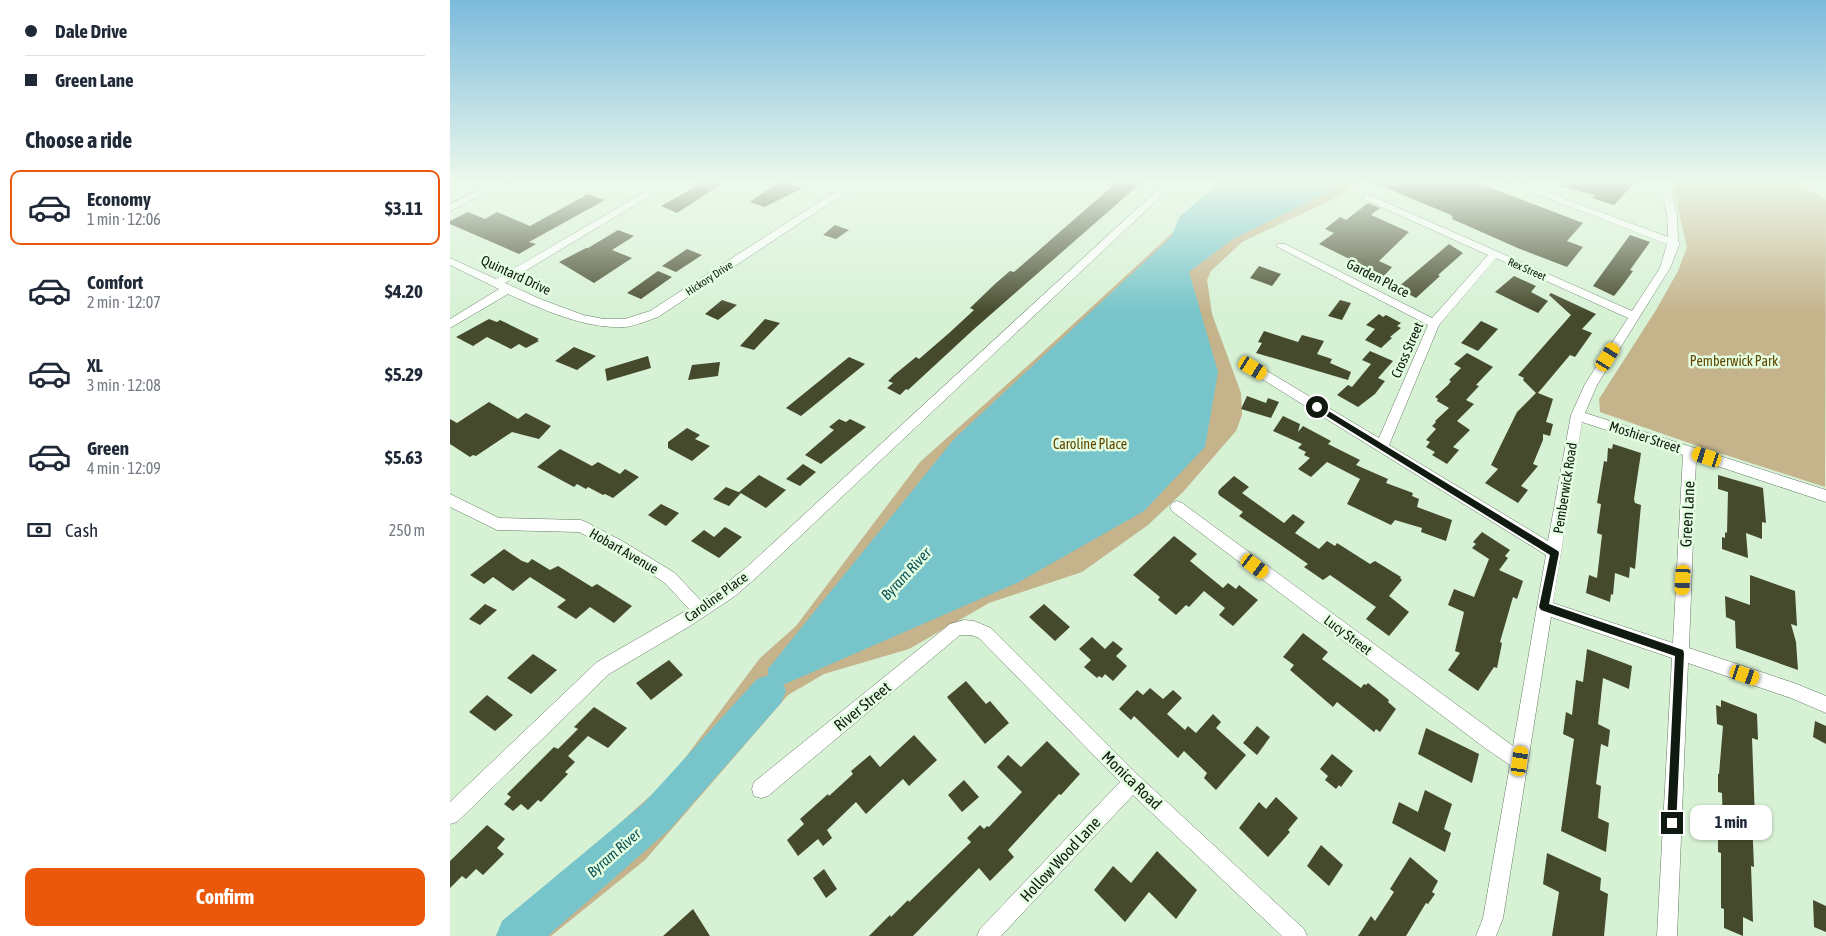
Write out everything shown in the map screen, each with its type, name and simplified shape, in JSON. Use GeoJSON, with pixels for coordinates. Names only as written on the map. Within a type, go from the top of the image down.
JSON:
{"type":"FeatureCollection","features":[{"type":"Feature","properties":{"kind":"street"},"geometry":{"type":"LineString","coordinates":[[450,324],[504,286],[599,226]]}},
{"type":"Feature","properties":{"kind":"street","name":"Hickory Drive"},"geometry":{"type":"LineString","coordinates":[[570,314],[603,322],[627,323],[654,314],[789,226]]}},
{"type":"Feature","properties":{"kind":"street","name":"Caroline Place"},"geometry":{"type":"LineString","coordinates":[[450,815],[603,668],[700,610],[753,571],[1125,226]]}},
{"type":"Feature","properties":{"kind":"street","name":"Rex Street"},"geometry":{"type":"LineString","coordinates":[[1431,226],[1634,316]]}},
{"type":"Feature","properties":{"kind":"street"},"geometry":{"type":"LineString","coordinates":[[1628,226],[1675,243]]}},
{"type":"Feature","properties":{"kind":"street","name":"Pemberwick Road"},"geometry":{"type":"LineString","coordinates":[[1486,936],[1493,918],[1577,415],[1591,384],[1666,268],[1675,243],[1673,226]]}},
{"type":"Feature","properties":{"kind":"street","name":"Garden Place"},"geometry":{"type":"LineString","coordinates":[[1281,246],[1434,324]]}},
{"type":"Feature","properties":{"kind":"street","name":"Cross Street"},"geometry":{"type":"LineString","coordinates":[[1382,446],[1434,324],[1494,254]]}},
{"type":"Feature","properties":{"kind":"street","name":"Quintard Drive"},"geometry":{"type":"LineString","coordinates":[[450,261],[550,307],[570,314]]}},
{"type":"Feature","properties":{"kind":"street"},"geometry":{"type":"LineString","coordinates":[[1253,368],[1555,553]]}},
{"type":"Feature","properties":{"kind":"street","name":"Moshier Street"},"geometry":{"type":"LineString","coordinates":[[1577,415],[1826,496]]}},
{"type":"Feature","properties":{"kind":"street","name":"Green Lane"},"geometry":{"type":"LineString","coordinates":[[1667,936],[1690,452]]}},
{"type":"Feature","properties":{"kind":"street","name":"Hobart Avenue"},"geometry":{"type":"LineString","coordinates":[[450,500],[466,510],[498,524],[581,526],[617,545],[670,578],[700,610]]}},
{"type":"Feature","properties":{"kind":"street","name":"Lucy Street"},"geometry":{"type":"LineString","coordinates":[[1177,507],[1491,742],[1520,761]]}},
{"type":"Feature","properties":{"kind":"street"},"geometry":{"type":"LineString","coordinates":[[1544,607],[1794,692],[1826,705]]}},
{"type":"Feature","properties":{"kind":"street","name":"Monica Road"},"geometry":{"type":"LineString","coordinates":[[966,627],[984,633],[1133,782],[1297,936]]}},
{"type":"Feature","properties":{"kind":"street","name":"River Street"},"geometry":{"type":"LineString","coordinates":[[761,789],[956,629],[966,627]]}},
{"type":"Feature","properties":{"kind":"street","name":"Hollow Wood Lane"},"geometry":{"type":"LineString","coordinates":[[987,936],[1133,782]]}},
{"type":"Feature","properties":{"kind":"green space","name":"Caroline Place"},"geometry":{"type":"Polygon","coordinates":[[[1180,226],[1277,226],[1242,242],[1211,271],[1207,280],[1212,314],[1241,393],[1242,415],[1236,431],[1183,492],[1148,525],[1082,572],[989,603],[909,649],[824,674],[788,695],[645,860],[551,936],[495,936],[670,778],[760,658],[796,626],[920,462],[1180,226]]]}},
{"type":"Feature","properties":{"kind":"green space","name":"Pemberwick Park"},"geometry":{"type":"Polygon","coordinates":[[[1682,226],[1826,226],[1825,487],[1600,412],[1599,399],[1656,310],[1678,271],[1687,247],[1682,226]]]}},
{"type":"Feature","properties":{"kind":"water","name":"Caroline Place"},"geometry":{"type":"Polygon","coordinates":[[[1176,226],[1260,226],[1233,239],[1189,272],[1218,372],[1205,447],[1144,511],[1019,582],[769,691],[768,669],[954,439],[1171,237],[1176,226]]]}},
{"type":"Feature","properties":{"kind":"building"},"geometry":{"type":"Polygon","coordinates":[[[454,226],[529,226],[559,226],[529,242],[536,244],[519,254],[454,226]]]}},
{"type":"Feature","properties":{"kind":"building"},"geometry":{"type":"Polygon","coordinates":[[[834,226],[849,230],[836,239],[823,235],[834,226]]]}},
{"type":"Feature","properties":{"kind":"building"},"geometry":{"type":"Polygon","coordinates":[[[1067,226],[1092,226],[908,390],[906,389],[900,395],[887,388],[893,383],[888,381],[894,375],[916,357],[919,359],[974,310],[970,308],[996,283],[1010,271],[1014,272],[1067,226]]]}},
{"type":"Feature","properties":{"kind":"building"},"geometry":{"type":"Polygon","coordinates":[[[1329,226],[1395,226],[1409,232],[1379,261],[1392,267],[1384,276],[1319,244],[1334,233],[1325,229],[1329,226]]]}},
{"type":"Feature","properties":{"kind":"building"},"geometry":{"type":"Polygon","coordinates":[[[1467,226],[1581,226],[1567,241],[1583,247],[1567,267],[1467,226]]]}},
{"type":"Feature","properties":{"kind":"building"},"geometry":{"type":"Polygon","coordinates":[[[618,230],[634,236],[612,250],[632,258],[594,283],[559,262],[588,248],[618,230]]]}},
{"type":"Feature","properties":{"kind":"building"},"geometry":{"type":"Polygon","coordinates":[[[1630,235],[1650,242],[1630,270],[1633,271],[1614,296],[1593,286],[1630,235]]]}},
{"type":"Feature","properties":{"kind":"building"},"geometry":{"type":"Polygon","coordinates":[[[1449,244],[1463,253],[1416,298],[1397,288],[1449,244]]]}},
{"type":"Feature","properties":{"kind":"building"},"geometry":{"type":"Polygon","coordinates":[[[687,249],[702,255],[676,272],[662,266],[687,249]]]}},
{"type":"Feature","properties":{"kind":"building"},"geometry":{"type":"Polygon","coordinates":[[[1259,266],[1281,274],[1272,286],[1250,278],[1259,266]]]}},
{"type":"Feature","properties":{"kind":"building"},"geometry":{"type":"Polygon","coordinates":[[[658,271],[672,277],[641,299],[627,293],[658,271]]]}},
{"type":"Feature","properties":{"kind":"building"},"geometry":{"type":"Polygon","coordinates":[[[1514,276],[1536,286],[1531,292],[1548,301],[1538,313],[1495,292],[1514,276]]]}},
{"type":"Feature","properties":{"kind":"building"},"geometry":{"type":"Polygon","coordinates":[[[1551,293],[1596,314],[1582,329],[1592,333],[1575,357],[1570,355],[1538,393],[1553,399],[1546,422],[1553,424],[1550,436],[1543,434],[1543,440],[1533,464],[1538,466],[1521,486],[1528,490],[1518,503],[1485,483],[1498,469],[1491,465],[1517,412],[1536,393],[1523,380],[1524,378],[1518,375],[1571,315],[1549,295],[1551,293]]]}},
{"type":"Feature","properties":{"kind":"building"},"geometry":{"type":"Polygon","coordinates":[[[722,300],[737,305],[718,320],[705,314],[722,300]]]}},
{"type":"Feature","properties":{"kind":"building"},"geometry":{"type":"Polygon","coordinates":[[[1340,300],[1351,303],[1342,320],[1328,316],[1340,300]]]}},
{"type":"Feature","properties":{"kind":"building"},"geometry":{"type":"Polygon","coordinates":[[[1379,314],[1383,317],[1386,315],[1401,323],[1397,326],[1401,328],[1381,348],[1365,340],[1375,329],[1366,325],[1379,314]]]}},
{"type":"Feature","properties":{"kind":"building"},"geometry":{"type":"Polygon","coordinates":[[[489,319],[497,322],[500,320],[539,339],[537,340],[539,341],[526,348],[519,344],[511,349],[487,337],[473,346],[456,337],[489,319]]]}},
{"type":"Feature","properties":{"kind":"building"},"geometry":{"type":"Polygon","coordinates":[[[765,319],[780,323],[754,350],[740,346],[765,319]]]}},
{"type":"Feature","properties":{"kind":"building"},"geometry":{"type":"Polygon","coordinates":[[[1481,321],[1498,329],[1478,351],[1461,343],[1481,321]]]}},
{"type":"Feature","properties":{"kind":"building"},"geometry":{"type":"Polygon","coordinates":[[[1264,331],[1298,342],[1302,335],[1324,341],[1317,354],[1332,359],[1330,363],[1351,372],[1348,380],[1256,353],[1262,343],[1258,342],[1264,331]]]}},
{"type":"Feature","properties":{"kind":"building"},"geometry":{"type":"Polygon","coordinates":[[[574,347],[596,356],[577,370],[555,361],[574,347]]]}},
{"type":"Feature","properties":{"kind":"building"},"geometry":{"type":"Polygon","coordinates":[[[1370,351],[1393,361],[1378,378],[1385,381],[1375,394],[1358,407],[1337,395],[1348,385],[1352,387],[1371,364],[1362,360],[1370,351]]]}},
{"type":"Feature","properties":{"kind":"building"},"geometry":{"type":"Polygon","coordinates":[[[1467,353],[1493,367],[1476,385],[1479,386],[1466,400],[1474,404],[1457,421],[1470,430],[1453,447],[1459,450],[1447,464],[1432,455],[1435,452],[1426,447],[1430,442],[1426,440],[1436,429],[1432,426],[1435,421],[1449,408],[1437,401],[1438,399],[1435,397],[1448,385],[1451,381],[1449,380],[1461,368],[1454,364],[1467,353]]]}},
{"type":"Feature","properties":{"kind":"building"},"geometry":{"type":"Polygon","coordinates":[[[648,356],[651,368],[607,381],[605,369],[648,356]]]}},
{"type":"Feature","properties":{"kind":"building"},"geometry":{"type":"Polygon","coordinates":[[[849,357],[865,364],[801,416],[786,408],[849,357]]]}},
{"type":"Feature","properties":{"kind":"building"},"geometry":{"type":"Polygon","coordinates":[[[720,362],[718,376],[688,380],[692,365],[720,362]]]}},
{"type":"Feature","properties":{"kind":"building"},"geometry":{"type":"Polygon","coordinates":[[[1247,396],[1266,403],[1268,398],[1279,402],[1271,418],[1241,409],[1247,396]]]}},
{"type":"Feature","properties":{"kind":"building"},"geometry":{"type":"Polygon","coordinates":[[[489,402],[518,419],[526,413],[551,426],[539,439],[512,432],[476,456],[470,457],[450,444],[450,419],[457,423],[489,402]]]}},
{"type":"Feature","properties":{"kind":"building"},"geometry":{"type":"Polygon","coordinates":[[[1283,416],[1300,424],[1298,432],[1303,426],[1331,441],[1328,444],[1360,460],[1356,465],[1388,479],[1386,483],[1413,493],[1412,496],[1419,499],[1417,507],[1452,520],[1446,541],[1421,532],[1422,528],[1395,520],[1391,525],[1347,504],[1360,479],[1327,462],[1311,477],[1298,469],[1310,458],[1304,455],[1306,452],[1298,448],[1302,444],[1273,431],[1283,416]]]}},
{"type":"Feature","properties":{"kind":"building"},"geometry":{"type":"Polygon","coordinates":[[[839,419],[846,422],[850,419],[866,427],[821,464],[805,455],[834,430],[829,427],[839,419]]]}},
{"type":"Feature","properties":{"kind":"building"},"geometry":{"type":"Polygon","coordinates":[[[687,428],[700,435],[695,439],[710,446],[692,461],[668,448],[668,442],[687,428]]]}},
{"type":"Feature","properties":{"kind":"building"},"geometry":{"type":"Polygon","coordinates":[[[1613,444],[1641,453],[1634,499],[1635,503],[1641,505],[1635,569],[1630,567],[1629,578],[1615,573],[1613,595],[1611,594],[1610,602],[1586,593],[1589,575],[1597,578],[1602,535],[1597,533],[1601,504],[1597,503],[1604,461],[1607,462],[1608,448],[1612,449],[1613,444]]]}},
{"type":"Feature","properties":{"kind":"building"},"geometry":{"type":"Polygon","coordinates":[[[560,449],[592,466],[598,462],[620,474],[625,469],[639,477],[613,498],[588,487],[586,489],[577,484],[574,487],[537,467],[560,449]]]}},
{"type":"Feature","properties":{"kind":"building"},"geometry":{"type":"Polygon","coordinates":[[[803,464],[816,472],[800,486],[786,479],[803,464]]]}},
{"type":"Feature","properties":{"kind":"building"},"geometry":{"type":"Polygon","coordinates":[[[759,475],[786,490],[766,508],[739,492],[759,475]]]}},
{"type":"Feature","properties":{"kind":"building"},"geometry":{"type":"Polygon","coordinates":[[[1718,475],[1763,488],[1766,523],[1762,522],[1762,539],[1746,533],[1748,558],[1722,549],[1722,537],[1725,538],[1725,532],[1727,533],[1728,492],[1718,489],[1718,475]]]}},
{"type":"Feature","properties":{"kind":"building"},"geometry":{"type":"Polygon","coordinates":[[[1234,476],[1249,487],[1242,493],[1284,523],[1293,514],[1305,522],[1295,533],[1319,549],[1327,541],[1335,546],[1337,543],[1370,564],[1375,561],[1401,577],[1402,580],[1389,596],[1409,612],[1389,636],[1366,619],[1376,607],[1330,575],[1323,580],[1304,567],[1308,564],[1239,516],[1243,512],[1219,495],[1218,492],[1234,476]]]}},
{"type":"Feature","properties":{"kind":"building"},"geometry":{"type":"Polygon","coordinates":[[[726,487],[741,493],[729,506],[713,499],[726,487]]]}},
{"type":"Feature","properties":{"kind":"building"},"geometry":{"type":"Polygon","coordinates":[[[661,504],[679,513],[666,526],[648,515],[661,504]]]}},
{"type":"Feature","properties":{"kind":"building"},"geometry":{"type":"Polygon","coordinates":[[[725,527],[742,537],[719,558],[691,541],[704,530],[714,537],[725,527]]]}},
{"type":"Feature","properties":{"kind":"building"},"geometry":{"type":"Polygon","coordinates":[[[1482,532],[1510,550],[1505,556],[1508,558],[1499,570],[1523,581],[1517,599],[1513,597],[1500,642],[1502,643],[1497,668],[1494,667],[1478,691],[1448,670],[1460,653],[1455,651],[1464,612],[1448,605],[1454,589],[1474,597],[1489,559],[1472,548],[1476,544],[1473,542],[1482,532]]]}},
{"type":"Feature","properties":{"kind":"building"},"geometry":{"type":"Polygon","coordinates":[[[1174,536],[1197,554],[1190,561],[1223,588],[1228,583],[1236,589],[1239,585],[1258,600],[1233,626],[1219,615],[1225,608],[1204,591],[1189,607],[1186,605],[1176,615],[1158,600],[1160,597],[1133,575],[1174,536]]]}},
{"type":"Feature","properties":{"kind":"building"},"geometry":{"type":"Polygon","coordinates":[[[504,549],[522,561],[528,563],[532,559],[550,570],[558,566],[592,587],[597,584],[632,606],[614,623],[590,607],[576,619],[557,607],[566,600],[530,577],[513,591],[493,577],[484,584],[470,575],[504,549]]]}},
{"type":"Feature","properties":{"kind":"building"},"geometry":{"type":"Polygon","coordinates":[[[1750,575],[1795,591],[1797,626],[1791,624],[1796,642],[1798,670],[1736,648],[1735,621],[1726,617],[1725,596],[1750,605],[1750,575]]]}},
{"type":"Feature","properties":{"kind":"building"},"geometry":{"type":"Polygon","coordinates":[[[485,604],[497,610],[480,625],[469,619],[485,604]]]}},
{"type":"Feature","properties":{"kind":"building"},"geometry":{"type":"Polygon","coordinates":[[[1044,604],[1070,627],[1055,641],[1029,617],[1044,604]]]}},
{"type":"Feature","properties":{"kind":"building"},"geometry":{"type":"Polygon","coordinates":[[[1303,633],[1328,652],[1322,659],[1361,688],[1364,684],[1368,683],[1389,700],[1388,702],[1396,709],[1380,732],[1376,729],[1374,732],[1337,702],[1333,707],[1290,670],[1294,665],[1283,657],[1303,633]]]}},
{"type":"Feature","properties":{"kind":"building"},"geometry":{"type":"Polygon","coordinates":[[[1092,637],[1105,649],[1113,641],[1123,649],[1116,656],[1127,666],[1113,681],[1105,674],[1102,678],[1099,676],[1097,678],[1084,667],[1091,660],[1079,649],[1092,637]]]}},
{"type":"Feature","properties":{"kind":"building"},"geometry":{"type":"Polygon","coordinates":[[[1587,649],[1632,666],[1629,689],[1603,678],[1598,724],[1610,730],[1608,747],[1601,744],[1596,784],[1601,786],[1598,818],[1609,823],[1606,852],[1561,831],[1574,739],[1563,734],[1566,712],[1572,715],[1576,680],[1583,682],[1587,649]]]}},
{"type":"Feature","properties":{"kind":"building"},"geometry":{"type":"Polygon","coordinates":[[[533,654],[557,670],[531,694],[507,678],[533,654]]]}},
{"type":"Feature","properties":{"kind":"building"},"geometry":{"type":"Polygon","coordinates":[[[669,660],[683,675],[651,700],[636,683],[669,660]]]}},
{"type":"Feature","properties":{"kind":"building"},"geometry":{"type":"Polygon","coordinates":[[[966,681],[986,704],[990,701],[1009,723],[985,744],[947,697],[966,681]]]}},
{"type":"Feature","properties":{"kind":"building"},"geometry":{"type":"Polygon","coordinates":[[[1150,688],[1163,699],[1173,690],[1182,698],[1167,714],[1185,730],[1188,726],[1196,733],[1213,714],[1221,722],[1216,728],[1246,755],[1216,790],[1204,778],[1207,773],[1184,751],[1178,758],[1134,716],[1131,720],[1119,709],[1137,690],[1143,695],[1150,688]]]}},
{"type":"Feature","properties":{"kind":"building"},"geometry":{"type":"Polygon","coordinates":[[[487,695],[513,715],[495,731],[469,712],[487,695]]]}},
{"type":"Feature","properties":{"kind":"building"},"geometry":{"type":"Polygon","coordinates":[[[1721,700],[1757,714],[1758,740],[1752,738],[1755,819],[1752,818],[1754,867],[1751,866],[1753,922],[1743,917],[1743,936],[1724,928],[1724,909],[1721,908],[1721,853],[1718,852],[1718,832],[1723,834],[1722,793],[1718,792],[1718,774],[1723,726],[1717,724],[1716,705],[1721,707],[1721,700]]]}},
{"type":"Feature","properties":{"kind":"building"},"geometry":{"type":"Polygon","coordinates":[[[594,707],[627,728],[608,748],[588,736],[568,756],[575,762],[565,772],[568,774],[541,802],[538,800],[528,810],[521,804],[513,811],[504,804],[511,797],[507,794],[554,747],[558,749],[578,729],[574,727],[594,707]]]}},
{"type":"Feature","properties":{"kind":"building"},"geometry":{"type":"Polygon","coordinates":[[[1815,721],[1826,726],[1826,744],[1813,737],[1815,721]]]}},
{"type":"Feature","properties":{"kind":"building"},"geometry":{"type":"Polygon","coordinates":[[[1257,726],[1270,737],[1257,755],[1243,743],[1257,726]]]}},
{"type":"Feature","properties":{"kind":"building"},"geometry":{"type":"Polygon","coordinates":[[[1426,728],[1479,754],[1472,783],[1418,754],[1426,728]]]}},
{"type":"Feature","properties":{"kind":"building"},"geometry":{"type":"Polygon","coordinates":[[[914,735],[937,760],[909,786],[903,779],[866,814],[856,802],[827,830],[832,838],[823,846],[818,839],[798,856],[787,840],[804,824],[800,819],[828,794],[829,796],[853,774],[851,771],[870,755],[880,767],[914,735]]]}},
{"type":"Feature","properties":{"kind":"building"},"geometry":{"type":"Polygon","coordinates":[[[1047,741],[1080,774],[1008,850],[1014,857],[990,881],[979,868],[913,936],[869,936],[890,915],[891,917],[908,900],[909,902],[971,842],[967,838],[980,825],[984,829],[987,826],[989,827],[1022,792],[997,767],[1008,755],[1021,767],[1047,741]]]}},
{"type":"Feature","properties":{"kind":"building"},"geometry":{"type":"Polygon","coordinates":[[[1332,754],[1353,771],[1341,787],[1339,785],[1336,789],[1325,780],[1328,776],[1320,769],[1332,754]]]}},
{"type":"Feature","properties":{"kind":"building"},"geometry":{"type":"Polygon","coordinates":[[[964,780],[979,797],[962,812],[948,795],[964,780]]]}},
{"type":"Feature","properties":{"kind":"building"},"geometry":{"type":"Polygon","coordinates":[[[1425,790],[1452,804],[1444,829],[1451,833],[1445,852],[1392,823],[1399,802],[1418,812],[1425,790]]]}},
{"type":"Feature","properties":{"kind":"building"},"geometry":{"type":"Polygon","coordinates":[[[1276,797],[1298,818],[1288,830],[1290,832],[1268,857],[1239,828],[1259,802],[1266,809],[1276,797]]]}},
{"type":"Feature","properties":{"kind":"building"},"geometry":{"type":"Polygon","coordinates":[[[487,825],[505,839],[497,848],[504,854],[483,875],[476,869],[466,879],[462,876],[450,888],[450,861],[487,825]]]}},
{"type":"Feature","properties":{"kind":"building"},"geometry":{"type":"Polygon","coordinates":[[[1321,845],[1343,865],[1329,886],[1307,866],[1321,845]]]}},
{"type":"Feature","properties":{"kind":"building"},"geometry":{"type":"Polygon","coordinates":[[[1157,851],[1197,890],[1176,919],[1149,892],[1125,922],[1094,890],[1113,866],[1131,883],[1157,851]]]}},
{"type":"Feature","properties":{"kind":"building"},"geometry":{"type":"Polygon","coordinates":[[[1547,853],[1601,878],[1600,890],[1608,894],[1604,936],[1552,936],[1559,892],[1543,884],[1547,853]]]}},
{"type":"Feature","properties":{"kind":"building"},"geometry":{"type":"Polygon","coordinates":[[[1410,857],[1438,881],[1432,892],[1435,894],[1428,904],[1426,903],[1406,936],[1358,936],[1371,916],[1375,921],[1394,892],[1390,889],[1410,857]]]}},
{"type":"Feature","properties":{"kind":"building"},"geometry":{"type":"Polygon","coordinates":[[[824,869],[837,889],[826,898],[813,878],[824,869]]]}},
{"type":"Feature","properties":{"kind":"building"},"geometry":{"type":"Polygon","coordinates":[[[1813,900],[1826,906],[1826,932],[1814,927],[1813,900]]]}},
{"type":"Feature","properties":{"kind":"building"},"geometry":{"type":"Polygon","coordinates":[[[693,909],[710,936],[663,936],[693,909]]]}},
{"type":"Feature","properties":{"kind":"waterway","name":"Byram River"},"geometry":{"type":"LineString","coordinates":[[517,936],[657,816],[769,691]]}},
{"type":"Feature","properties":{"kind":"route"},"geometry":{"type":"LineString","coordinates":[[1317,407],[1555,553],[1544,607],[1680,653],[1672,823]]}}]}
